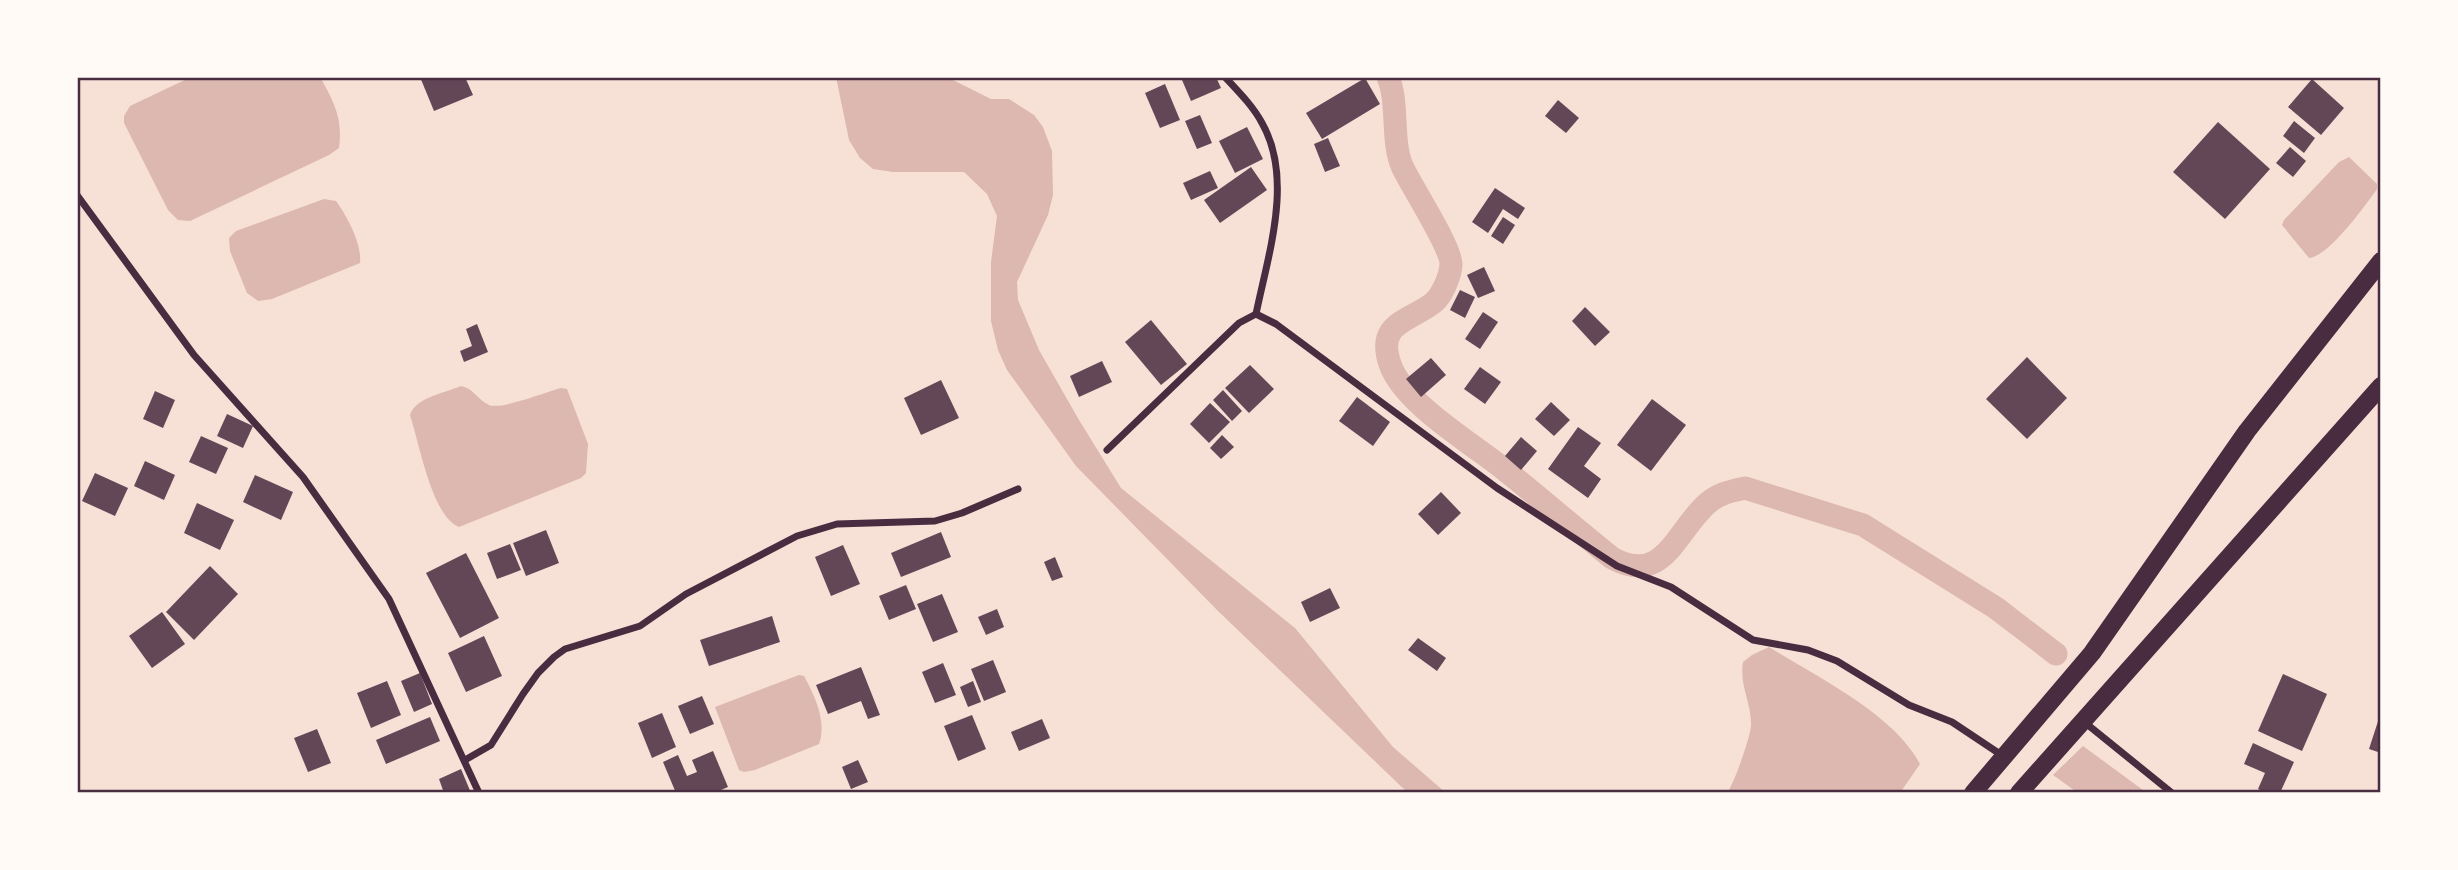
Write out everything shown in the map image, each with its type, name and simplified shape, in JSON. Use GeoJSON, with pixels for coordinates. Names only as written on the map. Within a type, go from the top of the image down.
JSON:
{"type":"FeatureCollection","features":[{"type":"Feature","properties":{"kind":"highway"},"geometry":{"type":"LineString","coordinates":[[1973,793],[2092,653],[2247,430],[2381,261]]}},
{"type":"Feature","properties":{"kind":"highway"},"geometry":{"type":"LineString","coordinates":[[2019,793],[2381,386]]}},
{"type":"Feature","properties":{"kind":"street"},"geometry":{"type":"LineString","coordinates":[[1225,77],[1262,123],[1275,151],[1278,206],[1256,314]]}},
{"type":"Feature","properties":{"kind":"street"},"geometry":{"type":"LineString","coordinates":[[77,195],[194,355],[303,477],[389,599],[479,793]]}},
{"type":"Feature","properties":{"kind":"street"},"geometry":{"type":"LineString","coordinates":[[1107,450],[1239,323],[1256,314]]}},
{"type":"Feature","properties":{"kind":"street"},"geometry":{"type":"LineString","coordinates":[[1256,314],[1287,332],[1497,488],[1617,566],[1671,587],[1753,640],[1808,650],[1837,661],[1909,705],[1952,722],[2005,758]]}},
{"type":"Feature","properties":{"kind":"street"},"geometry":{"type":"LineString","coordinates":[[465,760],[491,745],[538,673],[565,649],[640,626],[686,594],[797,536],[837,524],[935,521],[962,513],[1018,488]]}},
{"type":"Feature","properties":{"kind":"street"},"geometry":{"type":"LineString","coordinates":[[2082,720],[2172,793]]}},
{"type":"Feature","properties":{"kind":"shaded area"},"geometry":{"type":"Polygon","coordinates":[[[191,77],[320,77],[336,111],[340,128],[339,148],[190,221],[178,220],[168,210],[124,123],[124,116],[130,106],[191,77]]]}},
{"type":"Feature","properties":{"kind":"shaded area"},"geometry":{"type":"Polygon","coordinates":[[[836,77],[947,77],[991,99],[1009,99],[1034,115],[1043,127],[1052,151],[1053,195],[1048,215],[1017,282],[1018,300],[1039,350],[1079,420],[1121,488],[1295,628],[1393,747],[1446,793],[1408,793],[1218,611],[1076,466],[1007,370],[998,350],[991,321],[991,262],[997,216],[987,194],[964,172],[893,172],[873,169],[860,158],[849,140],[836,77]]]}},
{"type":"Feature","properties":{"kind":"shaded area"},"geometry":{"type":"Polygon","coordinates":[[[2349,157],[2377,184],[2377,189],[2336,240],[2309,258],[2282,225],[2339,162],[2349,157]]]}},
{"type":"Feature","properties":{"kind":"shaded area"},"geometry":{"type":"Polygon","coordinates":[[[324,199],[336,201],[345,214],[356,239],[360,263],[272,299],[258,301],[247,293],[230,251],[229,238],[236,231],[324,199]]]}},
{"type":"Feature","properties":{"kind":"shaded area"},"geometry":{"type":"Polygon","coordinates":[[[461,386],[469,389],[485,403],[495,406],[561,388],[567,389],[588,444],[586,473],[581,478],[459,527],[441,509],[434,494],[410,415],[418,404],[432,396],[461,386]]]}},
{"type":"Feature","properties":{"kind":"shaded area"},"geometry":{"type":"Polygon","coordinates":[[[1769,647],[1853,698],[1892,729],[1908,746],[1920,764],[1900,793],[1727,793],[1741,761],[1751,726],[1742,671],[1743,662],[1769,647]]]}},
{"type":"Feature","properties":{"kind":"shaded area"},"geometry":{"type":"Polygon","coordinates":[[[799,675],[804,676],[819,709],[822,727],[819,744],[755,770],[739,770],[715,707],[799,675]]]}},
{"type":"Feature","properties":{"kind":"shaded area"},"geometry":{"type":"Polygon","coordinates":[[[2083,746],[2147,793],[2078,793],[2053,775],[2083,746]]]}},
{"type":"Feature","properties":{"kind":"building"},"geometry":{"type":"Polygon","coordinates":[[[420,77],[465,77],[473,95],[434,111],[420,77]]]}},
{"type":"Feature","properties":{"kind":"building"},"geometry":{"type":"Polygon","coordinates":[[[1188,77],[1216,77],[1221,88],[1191,101],[1182,80],[1188,77]]]}},
{"type":"Feature","properties":{"kind":"building"},"geometry":{"type":"Polygon","coordinates":[[[1365,78],[1380,104],[1322,139],[1306,113],[1365,78]]]}},
{"type":"Feature","properties":{"kind":"building"},"geometry":{"type":"Polygon","coordinates":[[[2312,79],[2344,108],[2321,135],[2288,107],[2312,79]]]}},
{"type":"Feature","properties":{"kind":"building"},"geometry":{"type":"Polygon","coordinates":[[[1165,84],[1180,120],[1160,128],[1145,93],[1165,84]]]}},
{"type":"Feature","properties":{"kind":"building"},"geometry":{"type":"Polygon","coordinates":[[[1558,100],[1579,118],[1566,133],[1545,116],[1558,100]]]}},
{"type":"Feature","properties":{"kind":"building"},"geometry":{"type":"Polygon","coordinates":[[[1200,115],[1212,143],[1197,149],[1185,121],[1200,115]]]}},
{"type":"Feature","properties":{"kind":"building"},"geometry":{"type":"Polygon","coordinates":[[[2294,121],[2315,138],[2304,153],[2283,136],[2294,121]]]}},
{"type":"Feature","properties":{"kind":"building"},"geometry":{"type":"Polygon","coordinates":[[[2218,122],[2270,169],[2225,219],[2173,172],[2218,122]]]}},
{"type":"Feature","properties":{"kind":"building"},"geometry":{"type":"Polygon","coordinates":[[[1247,127],[1263,159],[1235,173],[1219,141],[1247,127]]]}},
{"type":"Feature","properties":{"kind":"building"},"geometry":{"type":"Polygon","coordinates":[[[1328,138],[1340,166],[1325,172],[1314,144],[1328,138]]]}},
{"type":"Feature","properties":{"kind":"building"},"geometry":{"type":"Polygon","coordinates":[[[2290,147],[2306,161],[2293,177],[2276,163],[2290,147]]]}},
{"type":"Feature","properties":{"kind":"building"},"geometry":{"type":"Polygon","coordinates":[[[1251,167],[1267,190],[1220,223],[1204,200],[1251,167]]]}},
{"type":"Feature","properties":{"kind":"building"},"geometry":{"type":"Polygon","coordinates":[[[1210,171],[1218,188],[1191,200],[1183,183],[1210,171]]]}},
{"type":"Feature","properties":{"kind":"building"},"geometry":{"type":"Polygon","coordinates":[[[1495,188],[1525,208],[1518,219],[1503,209],[1488,233],[1472,222],[1495,188]]]}},
{"type":"Feature","properties":{"kind":"building"},"geometry":{"type":"Polygon","coordinates":[[[1503,217],[1515,225],[1503,244],[1491,236],[1503,217]]]}},
{"type":"Feature","properties":{"kind":"building"},"geometry":{"type":"Polygon","coordinates":[[[1484,267],[1495,291],[1478,298],[1467,275],[1484,267]]]}},
{"type":"Feature","properties":{"kind":"building"},"geometry":{"type":"Polygon","coordinates":[[[1460,290],[1475,297],[1465,318],[1450,310],[1460,290]]]}},
{"type":"Feature","properties":{"kind":"building"},"geometry":{"type":"Polygon","coordinates":[[[1585,307],[1610,332],[1595,346],[1572,321],[1585,307]]]}},
{"type":"Feature","properties":{"kind":"building"},"geometry":{"type":"Polygon","coordinates":[[[1483,312],[1498,322],[1480,349],[1465,339],[1483,312]]]}},
{"type":"Feature","properties":{"kind":"building"},"geometry":{"type":"Polygon","coordinates":[[[1151,320],[1187,364],[1161,385],[1125,342],[1151,320]]]}},
{"type":"Feature","properties":{"kind":"building"},"geometry":{"type":"Polygon","coordinates":[[[477,324],[488,352],[464,362],[460,351],[472,346],[466,329],[477,324]]]}},
{"type":"Feature","properties":{"kind":"building"},"geometry":{"type":"Polygon","coordinates":[[[2027,357],[2067,398],[2027,439],[1986,399],[2027,357]]]}},
{"type":"Feature","properties":{"kind":"building"},"geometry":{"type":"Polygon","coordinates":[[[1431,358],[1446,375],[1421,397],[1406,379],[1431,358]]]}},
{"type":"Feature","properties":{"kind":"building"},"geometry":{"type":"Polygon","coordinates":[[[1102,361],[1112,382],[1079,397],[1070,376],[1102,361]]]}},
{"type":"Feature","properties":{"kind":"building"},"geometry":{"type":"Polygon","coordinates":[[[1250,365],[1274,389],[1249,413],[1225,388],[1250,365]]]}},
{"type":"Feature","properties":{"kind":"building"},"geometry":{"type":"Polygon","coordinates":[[[1480,367],[1501,382],[1485,404],[1464,389],[1480,367]]]}},
{"type":"Feature","properties":{"kind":"building"},"geometry":{"type":"Polygon","coordinates":[[[941,380],[959,418],[921,435],[904,398],[941,380]]]}},
{"type":"Feature","properties":{"kind":"building"},"geometry":{"type":"Polygon","coordinates":[[[1223,390],[1242,411],[1232,421],[1213,400],[1223,390]]]}},
{"type":"Feature","properties":{"kind":"building"},"geometry":{"type":"Polygon","coordinates":[[[155,391],[175,400],[163,428],[143,419],[155,391]]]}},
{"type":"Feature","properties":{"kind":"building"},"geometry":{"type":"Polygon","coordinates":[[[1357,397],[1390,422],[1373,446],[1339,421],[1357,397]]]}},
{"type":"Feature","properties":{"kind":"building"},"geometry":{"type":"Polygon","coordinates":[[[1652,399],[1686,425],[1651,471],[1617,445],[1652,399]]]}},
{"type":"Feature","properties":{"kind":"building"},"geometry":{"type":"Polygon","coordinates":[[[1551,402],[1570,420],[1554,436],[1535,419],[1551,402]]]}},
{"type":"Feature","properties":{"kind":"building"},"geometry":{"type":"Polygon","coordinates":[[[1210,403],[1230,422],[1209,443],[1190,424],[1210,403]]]}},
{"type":"Feature","properties":{"kind":"building"},"geometry":{"type":"Polygon","coordinates":[[[227,414],[253,426],[243,448],[217,436],[227,414]]]}},
{"type":"Feature","properties":{"kind":"building"},"geometry":{"type":"Polygon","coordinates":[[[1578,427],[1601,443],[1584,466],[1601,479],[1588,498],[1548,469],[1578,427]]]}},
{"type":"Feature","properties":{"kind":"building"},"geometry":{"type":"Polygon","coordinates":[[[1222,435],[1234,447],[1221,459],[1210,448],[1222,435]]]}},
{"type":"Feature","properties":{"kind":"building"},"geometry":{"type":"Polygon","coordinates":[[[201,436],[228,448],[216,474],[189,462],[201,436]]]}},
{"type":"Feature","properties":{"kind":"building"},"geometry":{"type":"Polygon","coordinates":[[[1521,437],[1537,451],[1521,470],[1505,456],[1521,437]]]}},
{"type":"Feature","properties":{"kind":"building"},"geometry":{"type":"Polygon","coordinates":[[[145,461],[175,475],[164,500],[134,486],[145,461]]]}},
{"type":"Feature","properties":{"kind":"building"},"geometry":{"type":"Polygon","coordinates":[[[95,473],[128,488],[115,516],[82,501],[95,473]]]}},
{"type":"Feature","properties":{"kind":"building"},"geometry":{"type":"Polygon","coordinates":[[[255,475],[293,492],[281,520],[243,502],[255,475]]]}},
{"type":"Feature","properties":{"kind":"building"},"geometry":{"type":"Polygon","coordinates":[[[1441,492],[1461,513],[1438,535],[1418,514],[1441,492]]]}},
{"type":"Feature","properties":{"kind":"building"},"geometry":{"type":"Polygon","coordinates":[[[197,503],[234,520],[220,550],[184,533],[197,503]]]}},
{"type":"Feature","properties":{"kind":"building"},"geometry":{"type":"Polygon","coordinates":[[[546,530],[559,563],[526,576],[513,543],[546,530]]]}},
{"type":"Feature","properties":{"kind":"building"},"geometry":{"type":"Polygon","coordinates":[[[941,532],[951,557],[901,577],[891,553],[941,532]]]}},
{"type":"Feature","properties":{"kind":"building"},"geometry":{"type":"Polygon","coordinates":[[[510,544],[521,570],[497,579],[487,553],[510,544]]]}},
{"type":"Feature","properties":{"kind":"building"},"geometry":{"type":"Polygon","coordinates":[[[843,545],[860,584],[831,596],[815,557],[843,545]]]}},
{"type":"Feature","properties":{"kind":"building"},"geometry":{"type":"Polygon","coordinates":[[[466,553],[499,618],[460,638],[426,573],[466,553]]]}},
{"type":"Feature","properties":{"kind":"building"},"geometry":{"type":"Polygon","coordinates":[[[1055,557],[1063,577],[1052,581],[1044,562],[1055,557]]]}},
{"type":"Feature","properties":{"kind":"building"},"geometry":{"type":"Polygon","coordinates":[[[210,566],[238,594],[194,640],[166,612],[210,566]]]}},
{"type":"Feature","properties":{"kind":"building"},"geometry":{"type":"Polygon","coordinates":[[[906,585],[916,609],[889,620],[879,596],[906,585]]]}},
{"type":"Feature","properties":{"kind":"building"},"geometry":{"type":"Polygon","coordinates":[[[1330,588],[1340,608],[1310,622],[1301,602],[1330,588]]]}},
{"type":"Feature","properties":{"kind":"building"},"geometry":{"type":"Polygon","coordinates":[[[942,594],[958,632],[933,642],[917,604],[942,594]]]}},
{"type":"Feature","properties":{"kind":"building"},"geometry":{"type":"Polygon","coordinates":[[[997,609],[1004,627],[986,635],[978,617],[997,609]]]}},
{"type":"Feature","properties":{"kind":"building"},"geometry":{"type":"Polygon","coordinates":[[[162,612],[185,644],[152,668],[129,636],[162,612]]]}},
{"type":"Feature","properties":{"kind":"building"},"geometry":{"type":"Polygon","coordinates":[[[772,616],[780,642],[709,666],[700,640],[772,616]]]}},
{"type":"Feature","properties":{"kind":"building"},"geometry":{"type":"Polygon","coordinates":[[[484,636],[502,676],[466,692],[448,653],[484,636]]]}},
{"type":"Feature","properties":{"kind":"building"},"geometry":{"type":"Polygon","coordinates":[[[1418,638],[1446,658],[1437,671],[1408,650],[1418,638]]]}},
{"type":"Feature","properties":{"kind":"building"},"geometry":{"type":"Polygon","coordinates":[[[993,660],[1006,692],[984,701],[971,669],[993,660]]]}},
{"type":"Feature","properties":{"kind":"building"},"geometry":{"type":"Polygon","coordinates":[[[943,663],[956,695],[935,703],[922,672],[943,663]]]}},
{"type":"Feature","properties":{"kind":"building"},"geometry":{"type":"Polygon","coordinates":[[[861,667],[880,715],[868,719],[861,701],[828,714],[816,685],[861,667]]]}},
{"type":"Feature","properties":{"kind":"building"},"geometry":{"type":"Polygon","coordinates":[[[420,673],[432,704],[414,712],[401,681],[420,673]]]}},
{"type":"Feature","properties":{"kind":"building"},"geometry":{"type":"Polygon","coordinates":[[[2283,674],[2327,694],[2302,751],[2258,731],[2283,674]]]}},
{"type":"Feature","properties":{"kind":"building"},"geometry":{"type":"Polygon","coordinates":[[[387,681],[401,715],[371,728],[357,693],[387,681]]]}},
{"type":"Feature","properties":{"kind":"building"},"geometry":{"type":"Polygon","coordinates":[[[973,681],[981,702],[968,707],[960,687],[973,681]]]}},
{"type":"Feature","properties":{"kind":"building"},"geometry":{"type":"Polygon","coordinates":[[[702,696],[714,724],[690,734],[678,706],[702,696]]]}},
{"type":"Feature","properties":{"kind":"building"},"geometry":{"type":"Polygon","coordinates":[[[2381,712],[2381,753],[2369,749],[2381,712]]]}},
{"type":"Feature","properties":{"kind":"building"},"geometry":{"type":"Polygon","coordinates":[[[662,713],[676,747],[652,758],[638,723],[662,713]]]}},
{"type":"Feature","properties":{"kind":"building"},"geometry":{"type":"Polygon","coordinates":[[[972,715],[986,749],[958,761],[944,726],[972,715]]]}},
{"type":"Feature","properties":{"kind":"building"},"geometry":{"type":"Polygon","coordinates":[[[430,717],[440,741],[386,764],[376,740],[430,717]]]}},
{"type":"Feature","properties":{"kind":"building"},"geometry":{"type":"Polygon","coordinates":[[[1042,719],[1050,738],[1019,751],[1011,732],[1042,719]]]}},
{"type":"Feature","properties":{"kind":"building"},"geometry":{"type":"Polygon","coordinates":[[[317,729],[331,763],[308,772],[294,738],[317,729]]]}},
{"type":"Feature","properties":{"kind":"building"},"geometry":{"type":"Polygon","coordinates":[[[2253,743],[2294,762],[2280,793],[2266,793],[2258,789],[2265,773],[2244,764],[2253,743]]]}},
{"type":"Feature","properties":{"kind":"building"},"geometry":{"type":"Polygon","coordinates":[[[713,751],[728,787],[714,793],[676,793],[663,762],[678,755],[687,776],[697,772],[692,760],[713,751]]]}},
{"type":"Feature","properties":{"kind":"building"},"geometry":{"type":"Polygon","coordinates":[[[858,760],[868,782],[851,789],[842,767],[858,760]]]}},
{"type":"Feature","properties":{"kind":"building"},"geometry":{"type":"Polygon","coordinates":[[[461,769],[471,793],[444,793],[439,779],[461,769]]]}},
{"type":"Feature","properties":{"kind":"waterway"},"geometry":{"type":"LineString","coordinates":[[1388,77],[1402,166],[1445,245],[1451,265],[1445,286],[1436,300],[1397,325],[1387,340],[1387,350],[1397,379],[1440,422],[1505,470],[1612,558],[1630,565],[1645,565],[1657,560],[1668,551],[1709,502],[1722,494],[1745,488],[1863,525],[1996,608],[2056,654]]}}]}
